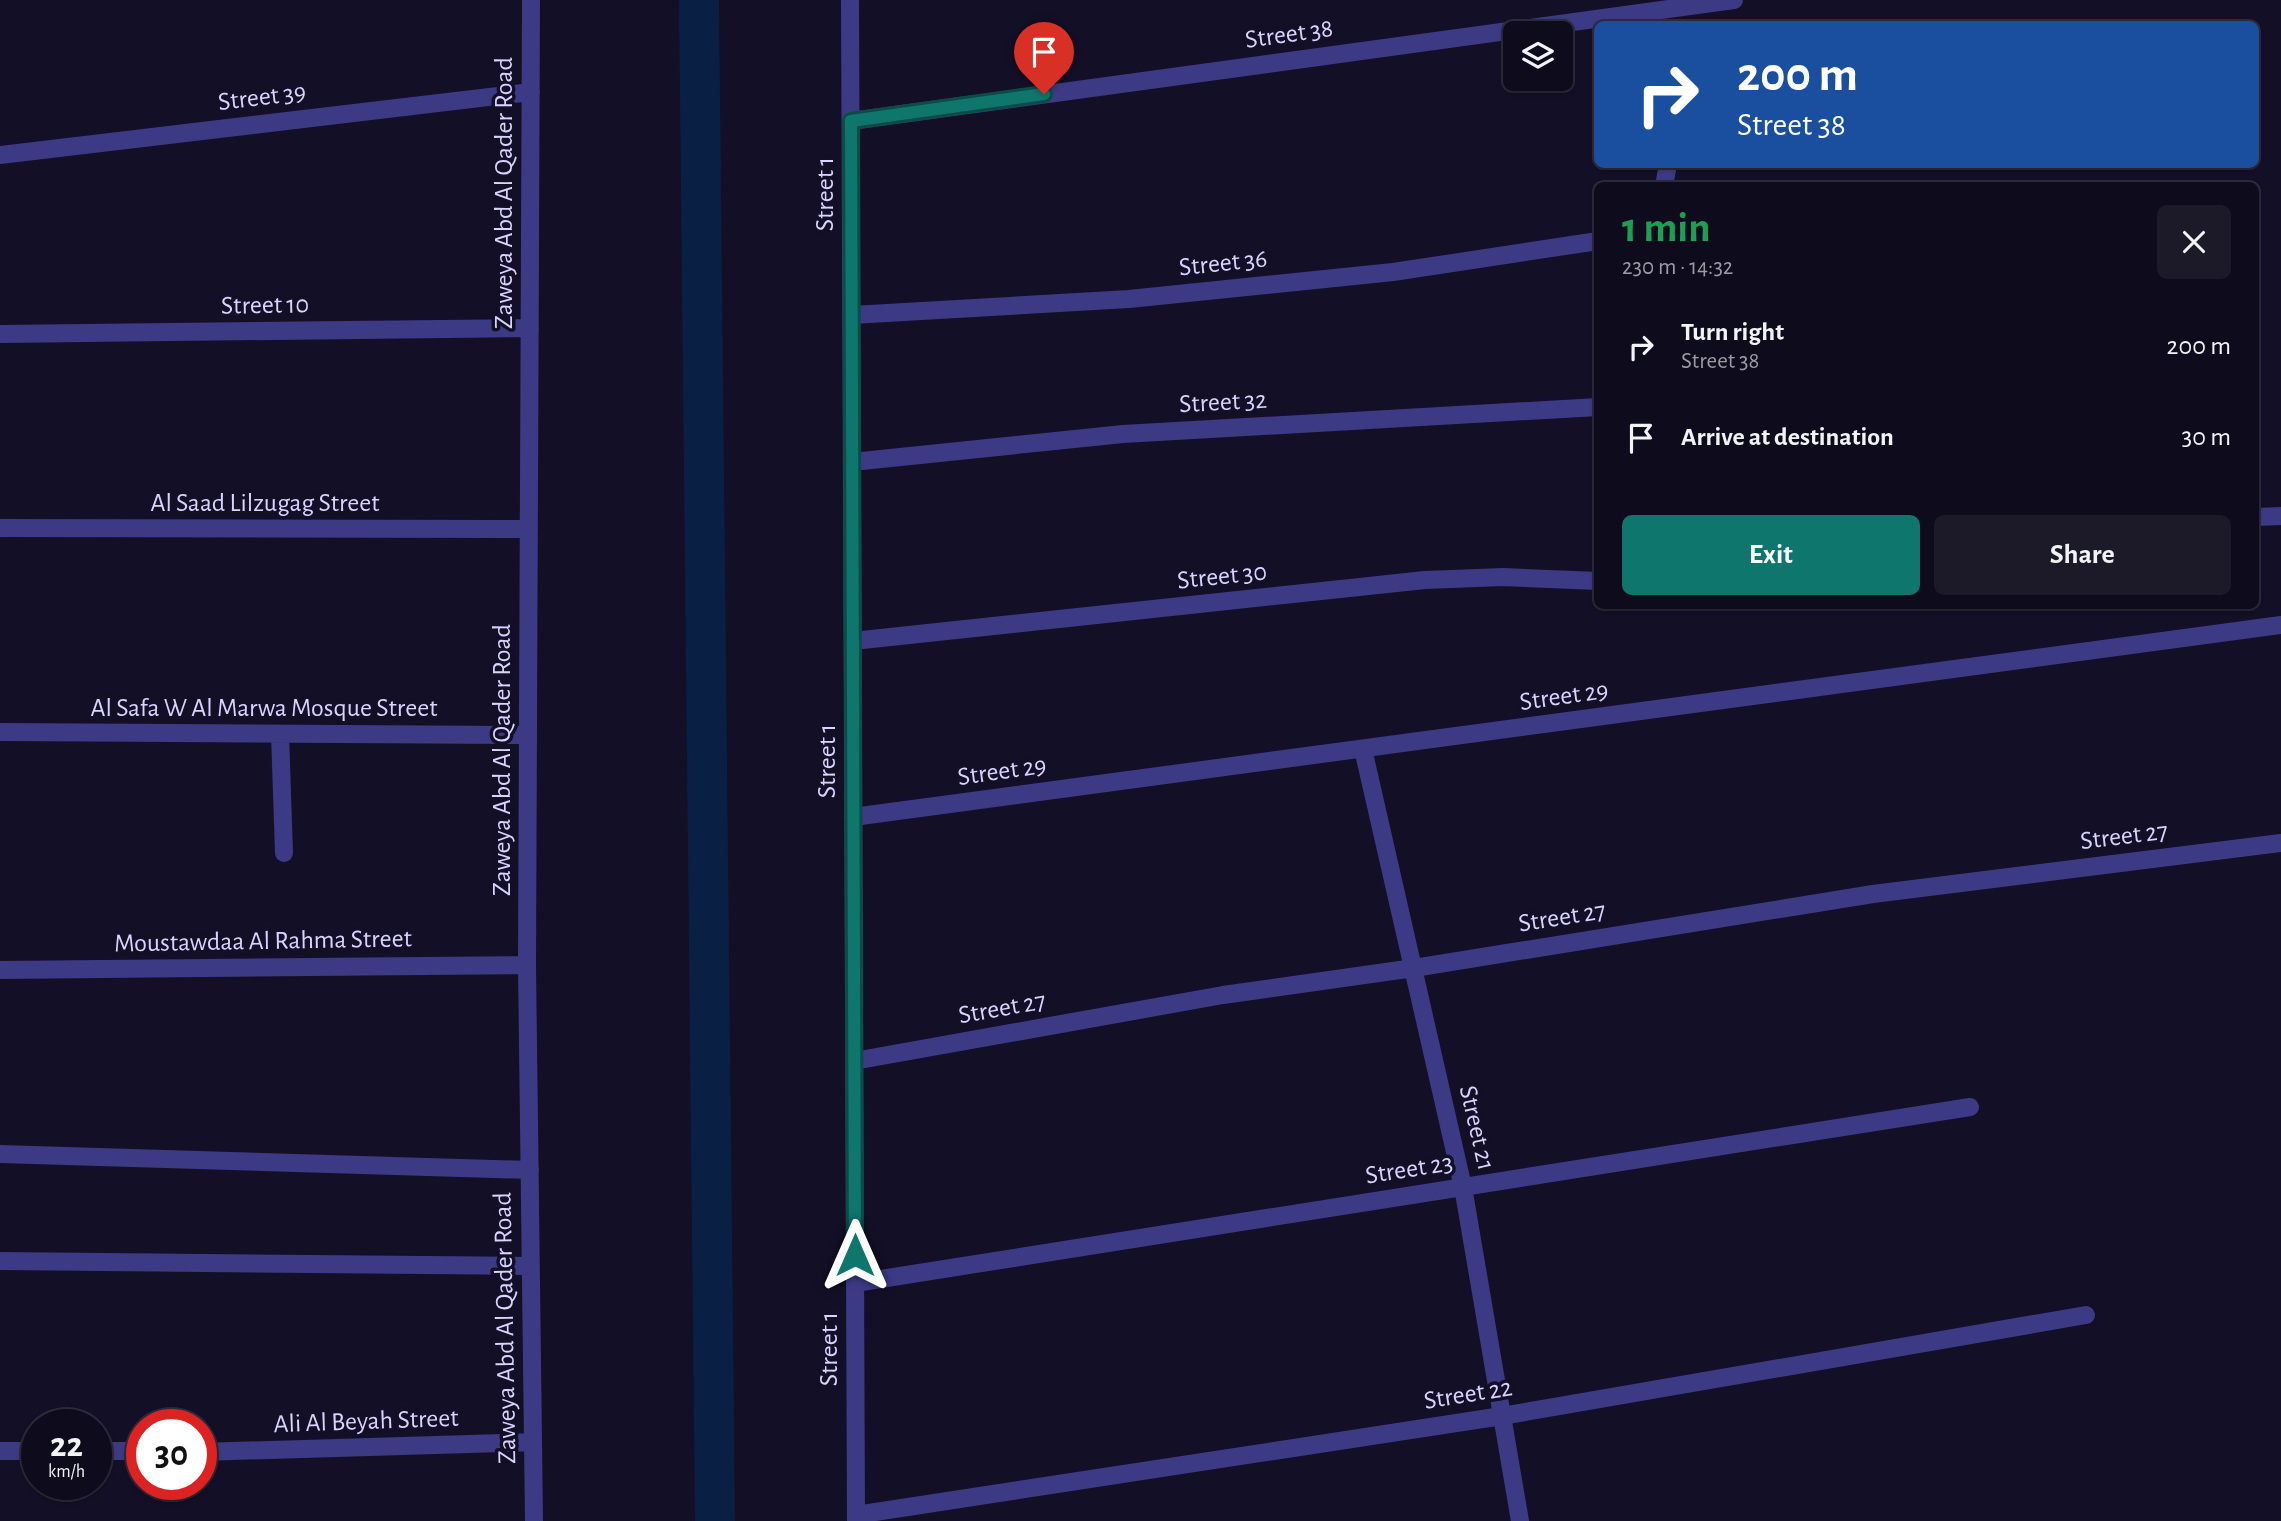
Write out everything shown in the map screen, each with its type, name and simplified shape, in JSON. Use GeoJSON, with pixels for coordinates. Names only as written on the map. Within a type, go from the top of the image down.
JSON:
{"type":"FeatureCollection","features":[{"type":"Feature","properties":{"kind":"street","name":"Zaweya Abd Al Qader Road"},"geometry":{"type":"LineString","coordinates":[[531,0],[527,965],[534,1521]]}},
{"type":"Feature","properties":{"kind":"street","name":"Street 1"},"geometry":{"type":"LineString","coordinates":[[850,0],[856,1518]]}},
{"type":"Feature","properties":{"kind":"street","name":"Street 38"},"geometry":{"type":"LineString","coordinates":[[1630,21],[1734,0]]}},
{"type":"Feature","properties":{"kind":"street","name":"Street 38"},"geometry":{"type":"LineString","coordinates":[[851,121],[1594,26]]}},
{"type":"Feature","properties":{"kind":"street","name":"Street 39"},"geometry":{"type":"LineString","coordinates":[[0,155],[531,92]]}},
{"type":"Feature","properties":{"kind":"street","name":"Street 36"},"geometry":{"type":"LineString","coordinates":[[852,314],[1129,299],[1393,272],[1594,242]]}},
{"type":"Feature","properties":{"kind":"street","name":"Street 10"},"geometry":{"type":"LineString","coordinates":[[0,334],[530,328]]}},
{"type":"Feature","properties":{"kind":"street","name":"Street 32"},"geometry":{"type":"LineString","coordinates":[[852,462],[1123,434],[1594,407]]}},
{"type":"Feature","properties":{"kind":"street"},"geometry":{"type":"LineString","coordinates":[[2259,517],[2281,516]]}},
{"type":"Feature","properties":{"kind":"street","name":"Al Saad Lilzugag Street"},"geometry":{"type":"LineString","coordinates":[[0,528],[529,529]]}},
{"type":"Feature","properties":{"kind":"street","name":"Street 30"},"geometry":{"type":"LineString","coordinates":[[853,641],[1425,580],[1503,577],[1594,582]]}},
{"type":"Feature","properties":{"kind":"street","name":"Street 29"},"geometry":{"type":"LineString","coordinates":[[853,817],[2281,625]]}},
{"type":"Feature","properties":{"kind":"street","name":"Al Safa W Al Marwa Mosque Street"},"geometry":{"type":"LineString","coordinates":[[0,733],[528,735]]}},
{"type":"Feature","properties":{"kind":"street"},"geometry":{"type":"LineString","coordinates":[[280,734],[284,853]]}},
{"type":"Feature","properties":{"kind":"street","name":"Street 21"},"geometry":{"type":"LineString","coordinates":[[1363,749],[1463,1187],[1520,1521]]}},
{"type":"Feature","properties":{"kind":"street","name":"Street 27"},"geometry":{"type":"LineString","coordinates":[[854,1061],[1223,995],[1414,968],[1873,894],[2281,843]]}},
{"type":"Feature","properties":{"kind":"street","name":"Moustawdaa Al Rahma Street"},"geometry":{"type":"LineString","coordinates":[[0,970],[527,965]]}},
{"type":"Feature","properties":{"kind":"street","name":"Street 23"},"geometry":{"type":"LineString","coordinates":[[855,1283],[1970,1107]]}},
{"type":"Feature","properties":{"kind":"street"},"geometry":{"type":"LineString","coordinates":[[0,1154],[530,1170]]}},
{"type":"Feature","properties":{"kind":"street"},"geometry":{"type":"LineString","coordinates":[[0,1261],[531,1266]]}},
{"type":"Feature","properties":{"kind":"street","name":"Street 22"},"geometry":{"type":"LineString","coordinates":[[856,1518],[1502,1416],[2086,1315]]}},
{"type":"Feature","properties":{"kind":"street","name":"Ali Al Beyah Street"},"geometry":{"type":"LineString","coordinates":[[217,1452],[533,1442]]}},
{"type":"Feature","properties":{"kind":"street"},"geometry":{"type":"LineString","coordinates":[[0,1451],[21,1451]]}},
{"type":"Feature","properties":{"kind":"waterway"},"geometry":{"type":"LineString","coordinates":[[699,0],[715,1521]]}},
{"type":"Feature","properties":{"kind":"route"},"geometry":{"type":"LineString","coordinates":[[855,1255],[851,121],[1044,94]]}}]}
